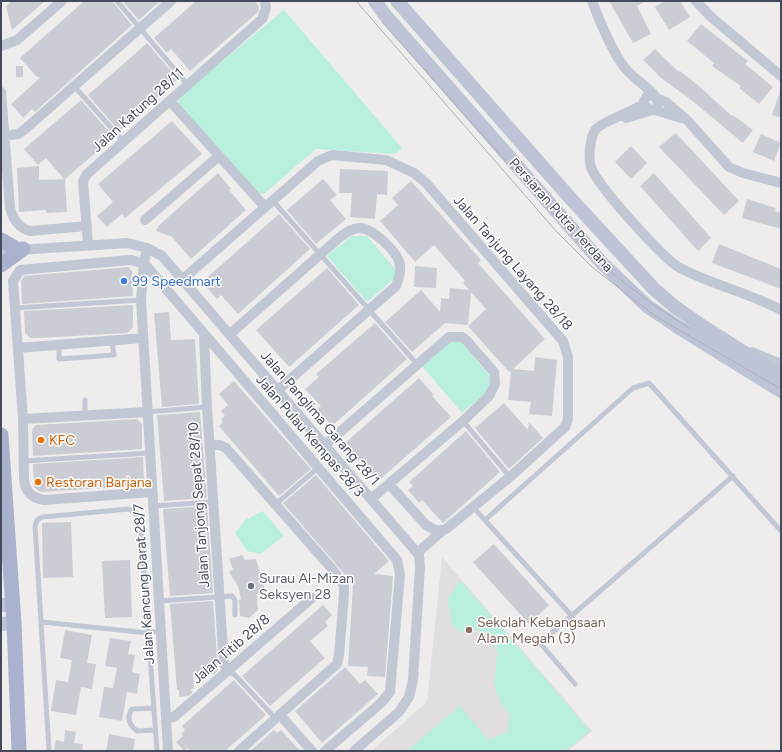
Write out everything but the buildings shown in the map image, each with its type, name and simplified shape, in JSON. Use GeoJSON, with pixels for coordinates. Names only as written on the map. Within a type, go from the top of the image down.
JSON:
{"type":"FeatureCollection","features":[{"type":"Feature","properties":{"kind":"main road","name":"Persiaran Putra Perdana"},"geometry":{"type":"LineString","coordinates":[[375,1],[390,21],[601,262],[647,306],[678,328],[781,391]]}},
{"type":"Feature","properties":{"kind":"main road","name":"Persiaran Putra Perdana"},"geometry":{"type":"LineString","coordinates":[[396,1],[566,193],[654,289],[697,322],[781,376]]}},
{"type":"Feature","properties":{"kind":"main road"},"geometry":{"type":"LineString","coordinates":[[1,240],[20,249],[1,265]]}},
{"type":"Feature","properties":{"kind":"main road"},"geometry":{"type":"LineString","coordinates":[[1,435],[7,624],[19,751]]}},
{"type":"Feature","properties":{"kind":"street"},"geometry":{"type":"LineString","coordinates":[[1,46],[5,46],[17,40],[62,1]]}},
{"type":"Feature","properties":{"kind":"street"},"geometry":{"type":"LineString","coordinates":[[4,136],[11,136],[24,130],[171,1]]}},
{"type":"Feature","properties":{"kind":"street","name":"Jalan Katung 28/11"},"geometry":{"type":"LineString","coordinates":[[88,245],[83,181],[88,174],[262,19],[266,8],[265,1]]}},
{"type":"Feature","properties":{"kind":"street"},"geometry":{"type":"LineString","coordinates":[[592,1],[603,27],[622,64],[631,74],[644,83],[651,103]]}},
{"type":"Feature","properties":{"kind":"street"},"geometry":{"type":"LineString","coordinates":[[696,1],[710,16],[781,76]]}},
{"type":"Feature","properties":{"kind":"street"},"geometry":{"type":"LineString","coordinates":[[1,92],[10,208],[19,226],[30,231],[87,226]]}},
{"type":"Feature","properties":{"kind":"street"},"geometry":{"type":"LineString","coordinates":[[170,101],[265,207]]}},
{"type":"Feature","properties":{"kind":"street"},"geometry":{"type":"LineString","coordinates":[[781,183],[735,171],[729,167],[705,138],[666,102],[651,103],[633,117],[612,120],[595,129],[589,160],[591,167],[596,176],[629,218],[659,250],[680,268],[754,296],[781,310]]}},
{"type":"Feature","properties":{"kind":"street","name":"Jalan Tanjung Layang 28/18"},"geometry":{"type":"LineString","coordinates":[[183,279],[318,161],[332,155],[386,160],[414,174],[426,183],[559,336],[566,346],[568,357],[568,420],[562,431],[510,477],[417,552]]}},
{"type":"Feature","properties":{"kind":"street"},"geometry":{"type":"LineString","coordinates":[[145,220],[219,156]]}},
{"type":"Feature","properties":{"kind":"street"},"geometry":{"type":"LineString","coordinates":[[230,334],[347,232],[361,228],[369,230],[376,235],[396,256],[400,262],[400,270],[396,286],[278,390]]}},
{"type":"Feature","properties":{"kind":"street","name":"Jalan Panglima Garang 28/1"},"geometry":{"type":"LineString","coordinates":[[1,251],[128,243],[147,248],[162,256],[417,552]]}},
{"type":"Feature","properties":{"kind":"street","name":"Jalan Kancung Darat 28/7"},"geometry":{"type":"LineString","coordinates":[[147,248],[144,263],[141,300],[168,751]]}},
{"type":"Feature","properties":{"kind":"street"},"geometry":{"type":"LineString","coordinates":[[144,263],[130,260],[26,268],[20,270],[16,274],[13,281],[23,419],[23,461],[25,486],[32,497],[44,500],[152,492]]}},
{"type":"Feature","properties":{"kind":"street","name":"Jalan Pulau Kempas 28/3"},"geometry":{"type":"LineString","coordinates":[[144,263],[204,335],[393,554],[400,567],[390,692],[381,703],[325,751]]}},
{"type":"Feature","properties":{"kind":"street","name":"Jalan Tanjong Sepat 28/10"},"geometry":{"type":"LineString","coordinates":[[204,335],[219,597],[224,664],[228,671]]}},
{"type":"Feature","properties":{"kind":"street"},"geometry":{"type":"LineString","coordinates":[[325,445],[449,336],[462,337],[494,372],[496,377],[493,390],[463,421],[371,499]]}},
{"type":"Feature","properties":{"kind":"street"},"geometry":{"type":"LineString","coordinates":[[18,348],[143,338]]}},
{"type":"Feature","properties":{"kind":"street"},"geometry":{"type":"LineString","coordinates":[[734,345],[781,364]]}},
{"type":"Feature","properties":{"kind":"street"},"geometry":{"type":"LineString","coordinates":[[23,419],[85,414],[147,412]]}},
{"type":"Feature","properties":{"kind":"street"},"geometry":{"type":"LineString","coordinates":[[210,445],[220,445],[226,448],[339,577],[344,586],[337,664],[239,751]]}},
{"type":"Feature","properties":{"kind":"street"},"geometry":{"type":"LineString","coordinates":[[389,484],[426,525],[432,529],[442,531]]}},
{"type":"Feature","properties":{"kind":"street"},"geometry":{"type":"LineString","coordinates":[[354,751],[399,712],[409,697],[413,680],[420,567],[417,552]]}},
{"type":"Feature","properties":{"kind":"street","name":"Jalan Titib 28/8"},"geometry":{"type":"LineString","coordinates":[[167,718],[174,717],[312,598]]}},
{"type":"Feature","properties":{"kind":"street"},"geometry":{"type":"LineString","coordinates":[[278,717],[312,751]]}},
{"type":"Feature","properties":{"kind":"lane"},"geometry":{"type":"LineString","coordinates":[[117,1],[188,85]]}},
{"type":"Feature","properties":{"kind":"lane"},"geometry":{"type":"LineString","coordinates":[[74,86],[124,142]]}},
{"type":"Feature","properties":{"kind":"lane"},"geometry":{"type":"LineString","coordinates":[[273,201],[417,364]]}},
{"type":"Feature","properties":{"kind":"lane"},"geometry":{"type":"LineString","coordinates":[[15,308],[141,300]]}},
{"type":"Feature","properties":{"kind":"lane"},"geometry":{"type":"LineString","coordinates":[[59,345],[59,359],[75,358],[114,355],[112,341]]}},
{"type":"Feature","properties":{"kind":"lane"},"geometry":{"type":"LineString","coordinates":[[485,520],[633,388],[649,383],[781,531]]}},
{"type":"Feature","properties":{"kind":"lane"},"geometry":{"type":"LineString","coordinates":[[85,400],[85,414]]}},
{"type":"Feature","properties":{"kind":"lane"},"geometry":{"type":"LineString","coordinates":[[147,412],[207,407]]}},
{"type":"Feature","properties":{"kind":"lane"},"geometry":{"type":"LineString","coordinates":[[463,421],[510,477]]}},
{"type":"Feature","properties":{"kind":"lane"},"geometry":{"type":"LineString","coordinates":[[23,461],[150,453]]}},
{"type":"Feature","properties":{"kind":"lane"},"geometry":{"type":"LineString","coordinates":[[276,504],[319,467]]}},
{"type":"Feature","properties":{"kind":"lane"},"geometry":{"type":"LineString","coordinates":[[575,684],[540,643],[733,476]]}},
{"type":"Feature","properties":{"kind":"lane"},"geometry":{"type":"LineString","coordinates":[[153,506],[213,502]]}},
{"type":"Feature","properties":{"kind":"lane"},"geometry":{"type":"LineString","coordinates":[[473,507],[572,616]]}},
{"type":"Feature","properties":{"kind":"lane"},"geometry":{"type":"LineString","coordinates":[[49,751],[35,526],[37,520],[42,517],[129,510],[134,512],[140,519],[157,751]]}},
{"type":"Feature","properties":{"kind":"lane"},"geometry":{"type":"LineString","coordinates":[[159,600],[232,596],[234,597],[235,616]]}},
{"type":"Feature","properties":{"kind":"lane"},"geometry":{"type":"LineString","coordinates":[[42,622],[148,633],[160,631]]}},
{"type":"Feature","properties":{"kind":"lane"},"geometry":{"type":"LineString","coordinates":[[228,671],[278,717]]}},
{"type":"Feature","properties":{"kind":"lane"},"geometry":{"type":"LineString","coordinates":[[154,708],[132,709],[129,718],[130,724],[137,731],[155,730]]}},
{"type":"Feature","properties":{"kind":"shaded area","name":"Sekolah Kebangsaan Alam Megah (3)"},"geometry":{"type":"Polygon","coordinates":[[[442,557],[592,731],[568,751],[371,751],[427,702],[442,557]]]}},
{"type":"Feature","properties":{"kind":"green space"},"geometry":{"type":"Polygon","coordinates":[[[284,10],[402,148],[395,154],[316,149],[264,194],[257,194],[179,105],[178,98],[284,10]]]}},
{"type":"Feature","properties":{"kind":"green space"},"geometry":{"type":"Polygon","coordinates":[[[352,236],[367,236],[396,270],[396,277],[367,302],[327,256],[352,236]]]}},
{"type":"Feature","properties":{"kind":"green space"},"geometry":{"type":"Polygon","coordinates":[[[450,342],[461,342],[489,375],[491,388],[462,413],[422,366],[450,342]]]}},
{"type":"Feature","properties":{"kind":"green space"},"geometry":{"type":"Polygon","coordinates":[[[263,511],[284,536],[260,554],[247,551],[235,533],[245,520],[263,511]]]}},
{"type":"Feature","properties":{"kind":"green space"},"geometry":{"type":"Polygon","coordinates":[[[460,580],[590,731],[565,751],[407,751],[460,706],[488,740],[508,732],[510,715],[499,699],[494,683],[498,652],[489,637],[474,628],[461,632],[452,625],[448,599],[460,580]]]}},
{"type":"Feature","properties":{"kind":"tram line"},"geometry":{"type":"LineString","coordinates":[[356,1],[556,231],[592,267],[655,316],[781,389]]}},
{"type":"Feature","properties":{"kind":"tram line"},"geometry":{"type":"LineString","coordinates":[[382,22],[592,258],[658,308],[689,328]]}},
{"type":"Feature","properties":{"kind":"place","name":"99 Speedmart"},"geometry":{"type":"Point","coordinates":[124,281]}},
{"type":"Feature","properties":{"kind":"place","name":"KFC"},"geometry":{"type":"Point","coordinates":[41,440]}},
{"type":"Feature","properties":{"kind":"place","name":"Restoran Barjana"},"geometry":{"type":"Point","coordinates":[38,482]}},
{"type":"Feature","properties":{"kind":"place","name":"Surau Al-Mizan Seksyen 28"},"geometry":{"type":"Point","coordinates":[251,586]}},
{"type":"Feature","properties":{"kind":"place","name":"Sekolah Kebangsaan Alam Megah (3)"},"geometry":{"type":"Point","coordinates":[469,630]}}]}
